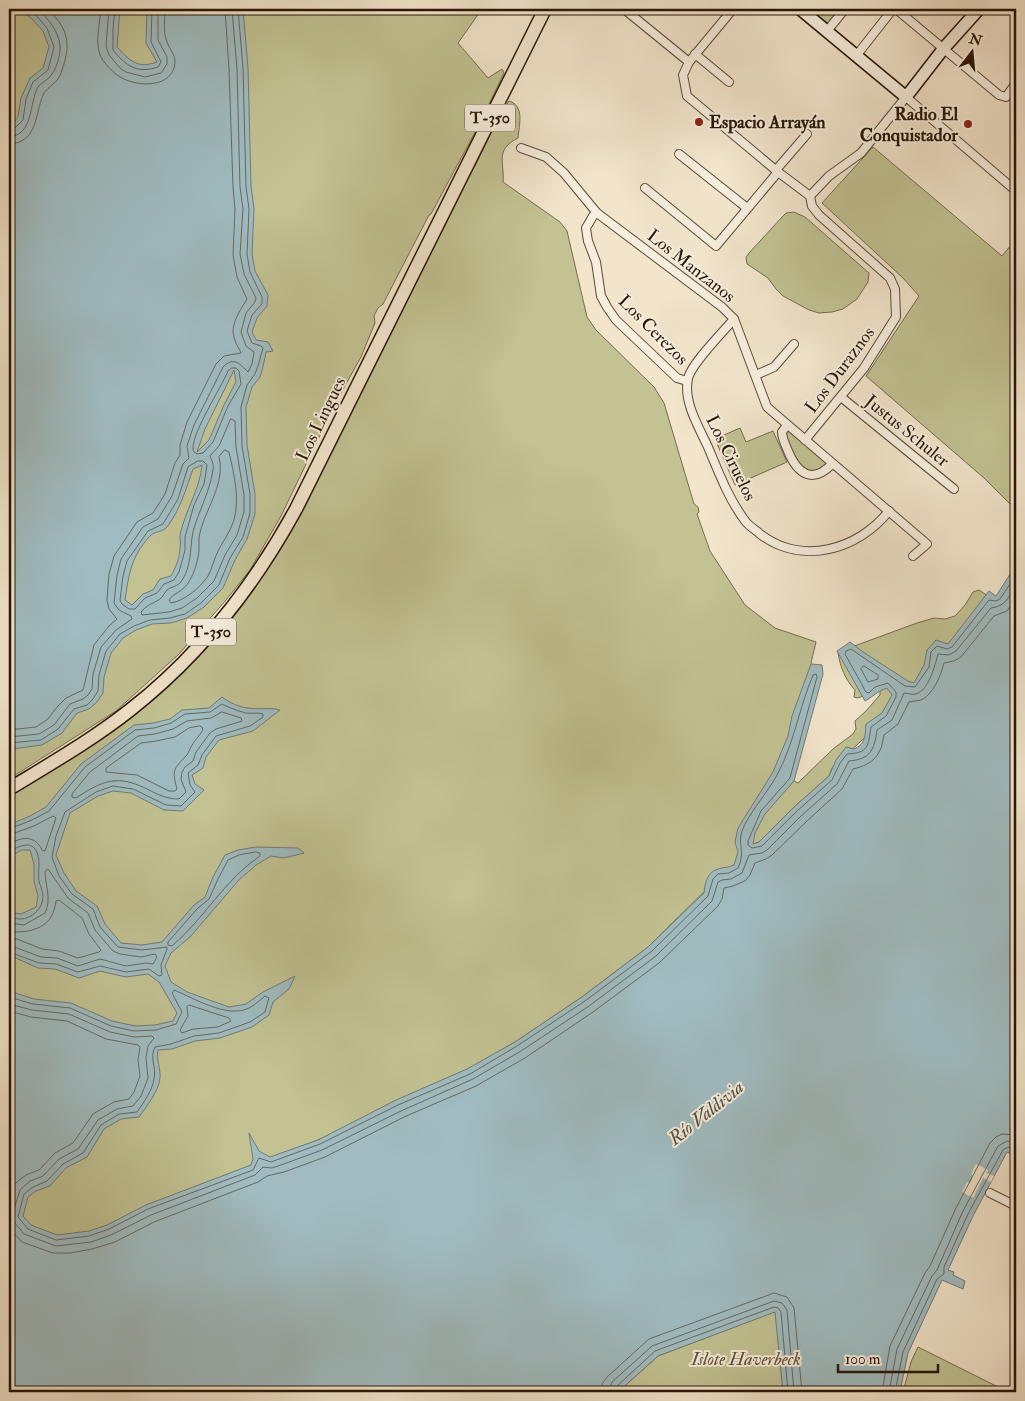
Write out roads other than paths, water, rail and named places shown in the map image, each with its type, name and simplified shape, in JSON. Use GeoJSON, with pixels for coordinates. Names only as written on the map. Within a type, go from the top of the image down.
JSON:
{"type":"FeatureCollection","features":[{"type":"Feature","properties":{"kind":"main road","name":"Los Lingues"},"geometry":{"type":"LineString","coordinates":[[9,789],[101,732],[164,681],[224,618],[263,566],[296,509],[545,9]]}},
{"type":"Feature","properties":{"kind":"street"},"geometry":{"type":"LineString","coordinates":[[624,9],[689,62]]}},
{"type":"Feature","properties":{"kind":"street"},"geometry":{"type":"LineString","coordinates":[[733,9],[689,62],[683,75],[686,96],[810,196],[829,176],[861,153],[944,48],[979,9]]}},
{"type":"Feature","properties":{"kind":"street"},"geometry":{"type":"LineString","coordinates":[[800,9],[1016,191]]}},
{"type":"Feature","properties":{"kind":"street"},"geometry":{"type":"LineString","coordinates":[[827,31],[845,9]]}},
{"type":"Feature","properties":{"kind":"street"},"geometry":{"type":"LineString","coordinates":[[856,56],[899,10],[999,95],[1006,97],[1016,83]]}},
{"type":"Feature","properties":{"kind":"street"},"geometry":{"type":"LineString","coordinates":[[695,54],[729,82]]}},
{"type":"Feature","properties":{"kind":"street"},"geometry":{"type":"LineString","coordinates":[[646,188],[716,246],[807,134]]}},
{"type":"Feature","properties":{"kind":"street","name":"Los Manzanos"},"geometry":{"type":"LineString","coordinates":[[521,148],[546,157],[578,188],[598,213],[722,307],[734,319],[767,407],[927,544],[913,556]]}},
{"type":"Feature","properties":{"kind":"street"},"geometry":{"type":"LineString","coordinates":[[679,154],[747,208]]}},
{"type":"Feature","properties":{"kind":"street","name":"Los Duraznos"},"geometry":{"type":"LineString","coordinates":[[805,440],[864,368],[896,316],[895,289],[890,278],[819,215],[812,206],[810,196]]}},
{"type":"Feature","properties":{"kind":"street","name":"Los Cerezos"},"geometry":{"type":"LineString","coordinates":[[598,213],[593,216],[586,228],[588,241],[596,262],[600,296],[606,307],[622,326],[677,378],[687,381]]}},
{"type":"Feature","properties":{"kind":"street"},"geometry":{"type":"LineString","coordinates":[[687,381],[692,368],[734,319]]}},
{"type":"Feature","properties":{"kind":"street"},"geometry":{"type":"LineString","coordinates":[[756,376],[774,367],[794,344]]}},
{"type":"Feature","properties":{"kind":"street","name":"Los Ciruelos"},"geometry":{"type":"LineString","coordinates":[[687,381],[687,392],[691,408],[728,493],[747,523],[765,538],[777,545],[799,551],[832,549],[862,536],[889,512]]}},
{"type":"Feature","properties":{"kind":"street","name":"Justus Schuler"},"geometry":{"type":"LineString","coordinates":[[841,397],[954,489]]}},
{"type":"Feature","properties":{"kind":"street"},"geometry":{"type":"LineString","coordinates":[[787,426],[782,432],[782,437],[792,462],[798,469],[806,475],[818,474],[832,464]]}},
{"type":"Feature","properties":{"kind":"street"},"geometry":{"type":"LineString","coordinates":[[990,1194],[1016,1206]]}},
{"type":"Feature","properties":{"kind":"water"},"geometry":{"type":"Polygon","coordinates":[[[18,9],[120,9],[117,47],[130,60],[144,65],[157,62],[146,43],[147,9],[243,9],[248,68],[251,186],[254,209],[252,254],[255,271],[268,295],[267,306],[257,318],[252,332],[256,340],[268,342],[273,351],[266,352],[260,377],[252,387],[246,407],[247,445],[255,494],[255,514],[247,539],[235,560],[223,588],[204,607],[187,618],[171,623],[152,624],[136,630],[123,638],[111,653],[104,677],[103,693],[97,702],[89,709],[77,713],[62,733],[42,745],[13,749],[9,748],[9,128],[18,117],[21,98],[30,78],[43,68],[49,47],[43,31],[30,17],[18,9]],[[234,370],[205,429],[197,452],[209,440],[236,382],[234,370]],[[202,465],[193,469],[179,506],[167,527],[150,536],[135,558],[125,600],[132,605],[143,594],[153,590],[160,579],[171,576],[173,573],[179,554],[182,526],[201,474],[202,465]]]}},
{"type":"Feature","properties":{"kind":"water","name":"Río Valdivia"},"geometry":{"type":"Polygon","coordinates":[[[1016,565],[1016,1156],[1007,1152],[973,1216],[948,1270],[954,1272],[953,1275],[965,1281],[963,1289],[942,1280],[908,1353],[900,1392],[783,1392],[775,1312],[658,1356],[618,1392],[9,1392],[9,991],[34,999],[71,1003],[112,1021],[135,1026],[155,1025],[173,1021],[177,1013],[159,982],[148,974],[126,977],[100,971],[79,978],[55,969],[38,968],[9,955],[9,912],[21,914],[36,907],[38,896],[34,881],[34,864],[30,850],[21,850],[9,858],[9,825],[46,807],[81,764],[134,725],[170,719],[182,710],[209,708],[222,697],[245,707],[280,710],[253,731],[219,740],[206,757],[203,768],[192,775],[195,784],[204,790],[183,811],[164,810],[131,793],[113,791],[98,796],[70,813],[56,855],[64,873],[76,891],[97,906],[105,924],[121,943],[142,945],[162,942],[194,905],[205,897],[225,855],[238,850],[256,847],[298,848],[304,853],[284,858],[271,856],[256,865],[238,881],[190,937],[171,953],[165,966],[171,982],[187,992],[229,1007],[246,1004],[263,992],[295,976],[289,989],[273,1002],[269,1015],[252,1027],[220,1038],[195,1041],[172,1049],[158,1050],[159,1083],[152,1099],[139,1117],[121,1119],[104,1129],[87,1157],[66,1168],[50,1186],[36,1191],[28,1197],[23,1216],[31,1225],[57,1235],[89,1231],[107,1225],[146,1205],[251,1165],[253,1159],[249,1133],[259,1151],[270,1157],[318,1140],[396,1100],[467,1069],[515,1042],[582,997],[648,947],[704,893],[709,875],[714,870],[734,865],[738,852],[735,842],[738,828],[773,772],[788,736],[792,716],[811,664],[822,665],[823,674],[794,781],[765,814],[755,833],[753,844],[759,842],[829,776],[836,760],[846,747],[854,749],[861,745],[864,739],[866,724],[882,713],[892,695],[887,688],[865,701],[837,651],[850,642],[908,681],[914,683],[924,665],[927,650],[936,640],[948,644],[989,591],[996,596],[1016,565]]]}},
{"type":"Feature","properties":{"kind":"place","name":"Espacio Arrayán"},"geometry":{"type":"Point","coordinates":[699,122]}},
{"type":"Feature","properties":{"kind":"place","name":"Radio El Conquistador"},"geometry":{"type":"Point","coordinates":[968,124]}},
{"type":"Feature","properties":{"kind":"park label","name":"Islote Haverbeck"},"geometry":{"type":"Point","coordinates":[746,1359]}}]}
